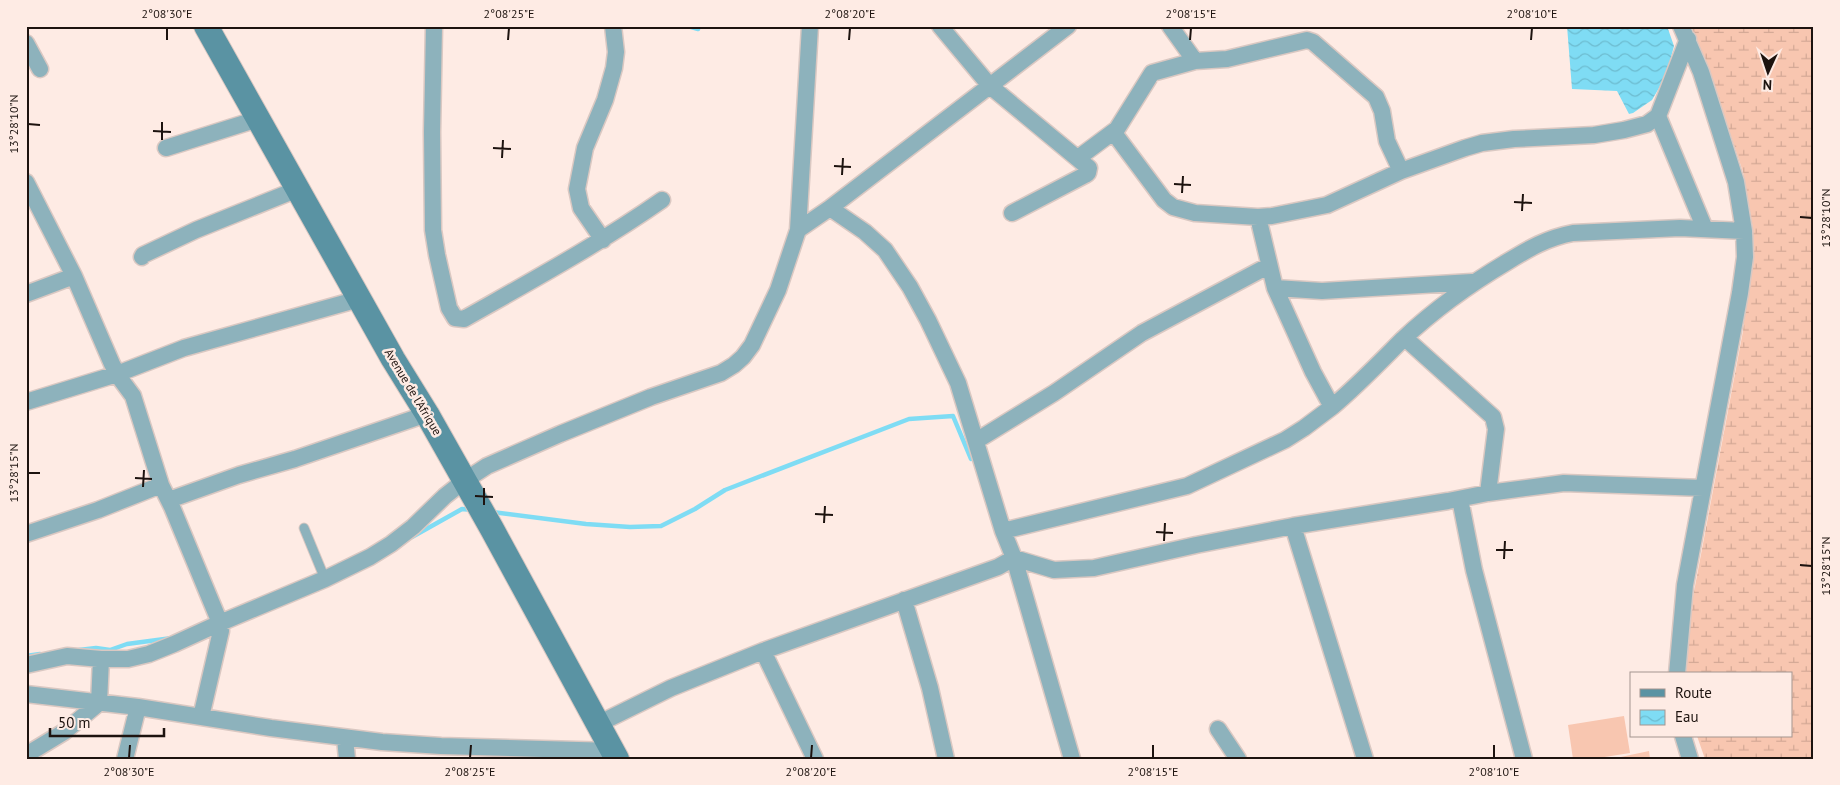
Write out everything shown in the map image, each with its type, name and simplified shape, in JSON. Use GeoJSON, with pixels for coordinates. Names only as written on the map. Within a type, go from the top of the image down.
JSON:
{"type":"FeatureCollection","features":[{"type":"Feature","properties":{"kind":"main road","name":"Avenue de l'Afrique"},"geometry":{"type":"LineString","coordinates":[[206,26],[393,359],[427,414],[492,529],[615,755]]}},
{"type":"Feature","properties":{"kind":"street"},"geometry":{"type":"LineString","coordinates":[[434,26],[433,230],[437,254],[452,314],[455,318],[464,319],[603,240],[662,200]]}},
{"type":"Feature","properties":{"kind":"street"},"geometry":{"type":"LineString","coordinates":[[603,240],[581,208],[577,189],[586,148],[605,100],[614,68],[616,52],[613,26]]}},
{"type":"Feature","properties":{"kind":"street"},"geometry":{"type":"LineString","coordinates":[[26,664],[67,656],[128,659],[149,654],[174,644],[325,579],[370,557],[470,491],[487,466],[651,397],[721,373],[734,365],[752,345],[778,290],[798,230],[810,26]]}},
{"type":"Feature","properties":{"kind":"street"},"geometry":{"type":"LineString","coordinates":[[940,26],[990,86],[1089,168],[1088,174],[1012,213]]}},
{"type":"Feature","properties":{"kind":"street"},"geometry":{"type":"LineString","coordinates":[[798,230],[830,208],[1068,26]]}},
{"type":"Feature","properties":{"kind":"street"},"geometry":{"type":"LineString","coordinates":[[1170,26],[1195,61]]}},
{"type":"Feature","properties":{"kind":"street"},"geometry":{"type":"LineString","coordinates":[[1114,133],[1164,200],[1173,206],[1195,213],[1258,217],[1272,216],[1327,205],[1402,171],[1482,143],[1514,139],[1594,135],[1647,124],[1658,116],[1684,33]]}},
{"type":"Feature","properties":{"kind":"street"},"geometry":{"type":"LineString","coordinates":[[1677,672],[1684,585],[1740,293],[1745,257],[1744,231],[1736,182],[1701,72],[1684,33]]}},
{"type":"Feature","properties":{"kind":"street"},"geometry":{"type":"LineString","coordinates":[[1078,158],[1114,133],[1152,73],[1195,61],[1227,59],[1307,40],[1313,42],[1376,97],[1382,111],[1387,141],[1402,171]]}},
{"type":"Feature","properties":{"kind":"street"},"geometry":{"type":"LineString","coordinates":[[26,43],[40,68]]}},
{"type":"Feature","properties":{"kind":"street"},"geometry":{"type":"LineString","coordinates":[[1658,116],[1705,229]]}},
{"type":"Feature","properties":{"kind":"street"},"geometry":{"type":"LineString","coordinates":[[166,148],[258,119]]}},
{"type":"Feature","properties":{"kind":"street"},"geometry":{"type":"LineString","coordinates":[[26,182],[74,276],[117,374],[133,396],[161,485],[220,623],[221,631],[201,717]]}},
{"type":"Feature","properties":{"kind":"street"},"geometry":{"type":"LineString","coordinates":[[142,257],[196,230],[298,189]]}},
{"type":"Feature","properties":{"kind":"street"},"geometry":{"type":"LineString","coordinates":[[830,208],[865,232],[885,250],[928,320],[958,384],[1003,531],[1014,558],[1072,759]]}},
{"type":"Feature","properties":{"kind":"street"},"geometry":{"type":"LineString","coordinates":[[1258,217],[1268,266],[1275,288],[1313,372],[1332,407]]}},
{"type":"Feature","properties":{"kind":"street"},"geometry":{"type":"LineString","coordinates":[[1003,531],[1187,486],[1285,440],[1332,407],[1405,338],[1472,282],[1539,243],[1557,236],[1573,233],[1671,228],[1744,231]]}},
{"type":"Feature","properties":{"kind":"street"},"geometry":{"type":"LineString","coordinates":[[976,441],[1048,397],[1142,333],[1268,266]]}},
{"type":"Feature","properties":{"kind":"street"},"geometry":{"type":"LineString","coordinates":[[26,294],[74,276]]}},
{"type":"Feature","properties":{"kind":"street"},"geometry":{"type":"LineString","coordinates":[[1275,288],[1322,291],[1472,282]]}},
{"type":"Feature","properties":{"kind":"street"},"geometry":{"type":"LineString","coordinates":[[26,402],[117,374],[184,348],[360,299]]}},
{"type":"Feature","properties":{"kind":"street"},"geometry":{"type":"LineString","coordinates":[[1405,338],[1493,417],[1496,429],[1488,493]]}},
{"type":"Feature","properties":{"kind":"street"},"geometry":{"type":"LineString","coordinates":[[169,500],[239,475],[295,459],[427,414]]}},
{"type":"Feature","properties":{"kind":"street"},"geometry":{"type":"LineString","coordinates":[[598,724],[671,688],[763,651],[998,567],[1014,558],[1054,570],[1094,568],[1196,544],[1293,526],[1488,493],[1564,483],[1703,488]]}},
{"type":"Feature","properties":{"kind":"street"},"geometry":{"type":"LineString","coordinates":[[26,534],[98,510],[161,485]]}},
{"type":"Feature","properties":{"kind":"street"},"geometry":{"type":"LineString","coordinates":[[1460,499],[1474,570],[1524,759]]}},
{"type":"Feature","properties":{"kind":"street"},"geometry":{"type":"LineString","coordinates":[[1293,526],[1365,759]]}},
{"type":"Feature","properties":{"kind":"street"},"geometry":{"type":"LineString","coordinates":[[904,600],[930,688],[946,759]]}},
{"type":"Feature","properties":{"kind":"street"},"geometry":{"type":"LineString","coordinates":[[763,651],[815,759]]}},
{"type":"Feature","properties":{"kind":"street"},"geometry":{"type":"LineString","coordinates":[[26,756],[64,732],[100,703],[101,659]]}},
{"type":"Feature","properties":{"kind":"street"},"geometry":{"type":"LineString","coordinates":[[26,694],[138,707],[344,738],[441,746],[615,755]]}},
{"type":"Feature","properties":{"kind":"street"},"geometry":{"type":"LineString","coordinates":[[125,759],[138,707]]}},
{"type":"Feature","properties":{"kind":"street"},"geometry":{"type":"LineString","coordinates":[[1218,729],[1238,759]]}},
{"type":"Feature","properties":{"kind":"street"},"geometry":{"type":"LineString","coordinates":[[344,738],[347,759]]}},
{"type":"Feature","properties":{"kind":"street"},"geometry":{"type":"LineString","coordinates":[[1684,738],[1690,759]]}},
{"type":"Feature","properties":{"kind":"lane"},"geometry":{"type":"LineString","coordinates":[[304,528],[325,579]]}},
{"type":"Feature","properties":{"kind":"green space"},"geometry":{"type":"Polygon","coordinates":[[[1690,26],[1814,26],[1814,759],[1705,759],[1698,738],[1792,738],[1792,672],[1684,672],[1686,634],[1743,331],[1753,229],[1743,172],[1710,74],[1694,43],[1690,26]]]}},
{"type":"Feature","properties":{"kind":"green space"},"geometry":{"type":"Polygon","coordinates":[[[1624,716],[1630,753],[1592,759],[1573,759],[1568,725],[1624,716]]]}},
{"type":"Feature","properties":{"kind":"green space"},"geometry":{"type":"Polygon","coordinates":[[[1649,751],[1650,759],[1616,759],[1616,758],[1649,751]]]}},
{"type":"Feature","properties":{"kind":"water"},"geometry":{"type":"Polygon","coordinates":[[[1567,26],[1667,26],[1674,46],[1666,76],[1652,100],[1629,114],[1617,91],[1572,89],[1567,26]]]}},
{"type":"Feature","properties":{"kind":"waterway"},"geometry":{"type":"LineString","coordinates":[[619,27],[656,26]]}},
{"type":"Feature","properties":{"kind":"waterway"},"geometry":{"type":"LineString","coordinates":[[688,26],[698,29]]}},
{"type":"Feature","properties":{"kind":"waterway"},"geometry":{"type":"LineString","coordinates":[[492,512],[586,524],[630,527],[661,526],[695,509],[725,490],[909,419],[953,416],[971,459]]}},
{"type":"Feature","properties":{"kind":"waterway"},"geometry":{"type":"LineString","coordinates":[[412,537],[462,509],[472,510]]}},
{"type":"Feature","properties":{"kind":"waterway"},"geometry":{"type":"LineString","coordinates":[[79,650],[96,648],[110,650],[127,644],[172,638]]}},
{"type":"Feature","properties":{"kind":"waterway"},"geometry":{"type":"LineString","coordinates":[[26,656],[40,654]]}}]}
